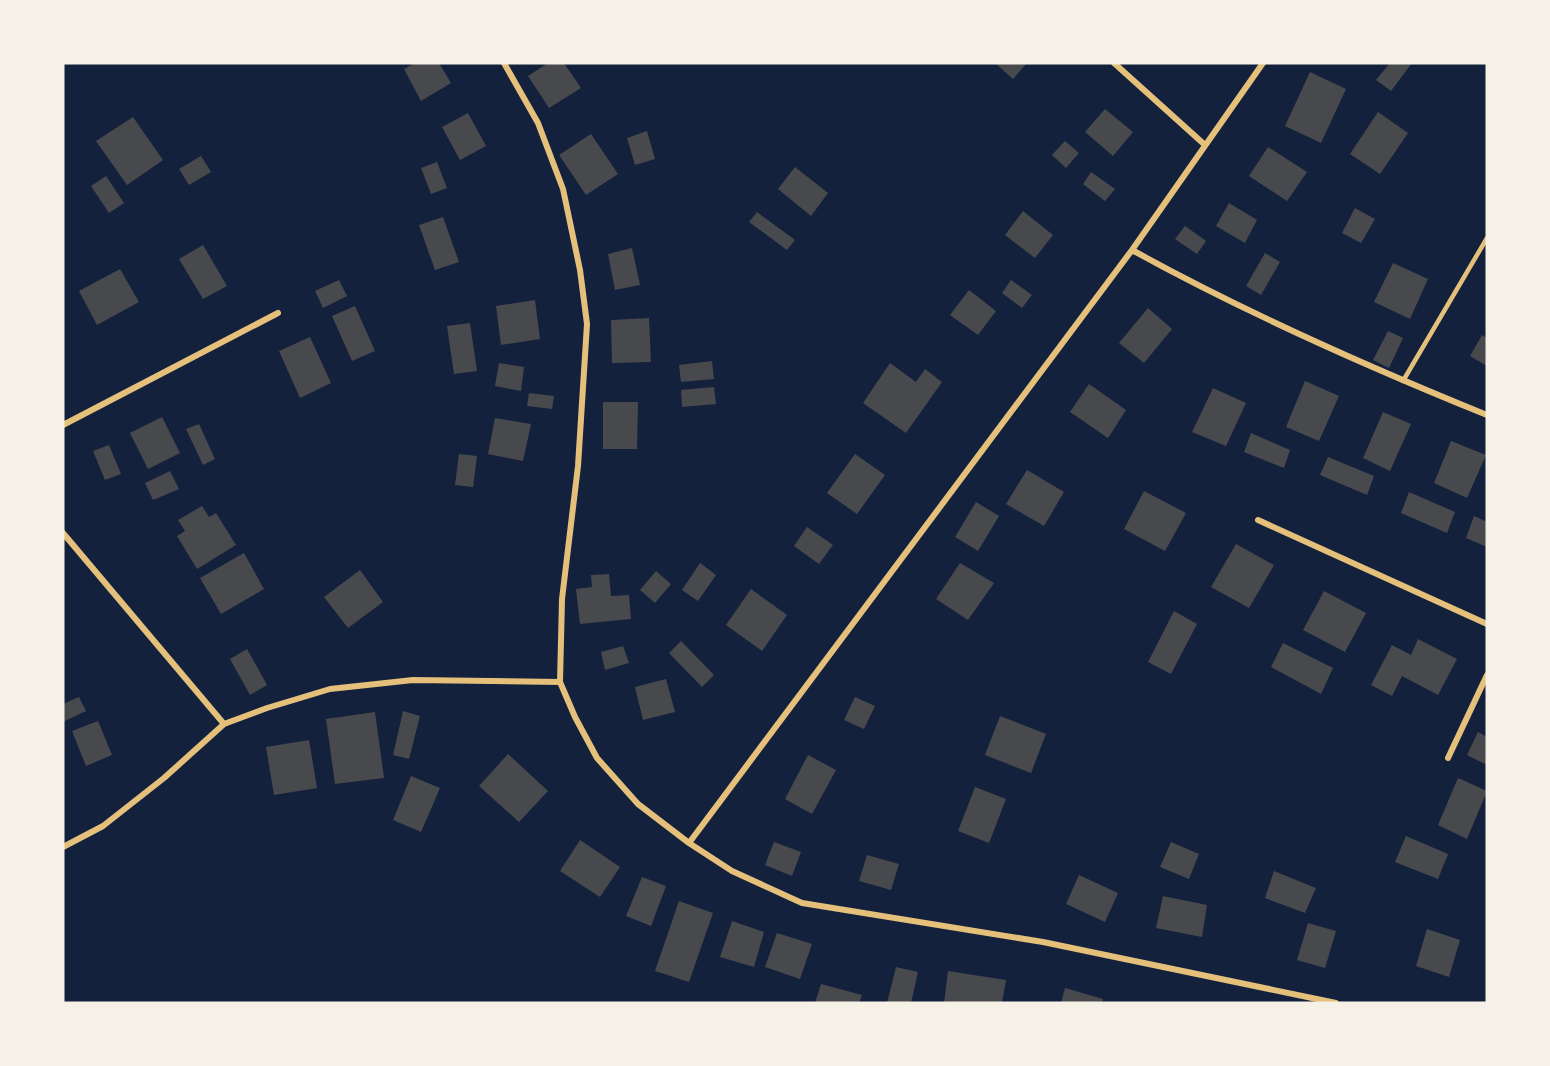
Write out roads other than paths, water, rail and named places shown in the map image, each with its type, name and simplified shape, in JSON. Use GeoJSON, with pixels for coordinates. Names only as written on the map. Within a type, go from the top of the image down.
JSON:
{"type":"FeatureCollection","features":[{"type":"Feature","properties":{"kind":"street"},"geometry":{"type":"LineString","coordinates":[[504,63],[538,123],[563,189],[580,270],[587,324],[578,466],[562,599],[561,682],[575,717],[597,758],[638,804],[689,843],[732,871],[802,903],[1043,942],[1336,1003]]}},
{"type":"Feature","properties":{"kind":"street"},"geometry":{"type":"LineString","coordinates":[[1114,63],[1204,145]]}},
{"type":"Feature","properties":{"kind":"street"},"geometry":{"type":"LineString","coordinates":[[689,843],[1132,250],[1263,63]]}},
{"type":"Feature","properties":{"kind":"street"},"geometry":{"type":"LineString","coordinates":[[1132,250],[1205,290],[1403,381],[1487,415]]}},
{"type":"Feature","properties":{"kind":"street"},"geometry":{"type":"LineString","coordinates":[[63,425],[278,313]]}},
{"type":"Feature","properties":{"kind":"street"},"geometry":{"type":"LineString","coordinates":[[1258,520],[1487,624]]}},
{"type":"Feature","properties":{"kind":"street"},"geometry":{"type":"LineString","coordinates":[[63,533],[224,724]]}},
{"type":"Feature","properties":{"kind":"street"},"geometry":{"type":"LineString","coordinates":[[1448,758],[1487,675]]}},
{"type":"Feature","properties":{"kind":"street"},"geometry":{"type":"LineString","coordinates":[[63,847],[103,826],[164,778],[224,724],[267,708],[330,689],[412,680],[561,682]]}},
{"type":"Feature","properties":{"kind":"lane"},"geometry":{"type":"LineString","coordinates":[[1403,381],[1487,238]]}}]}
